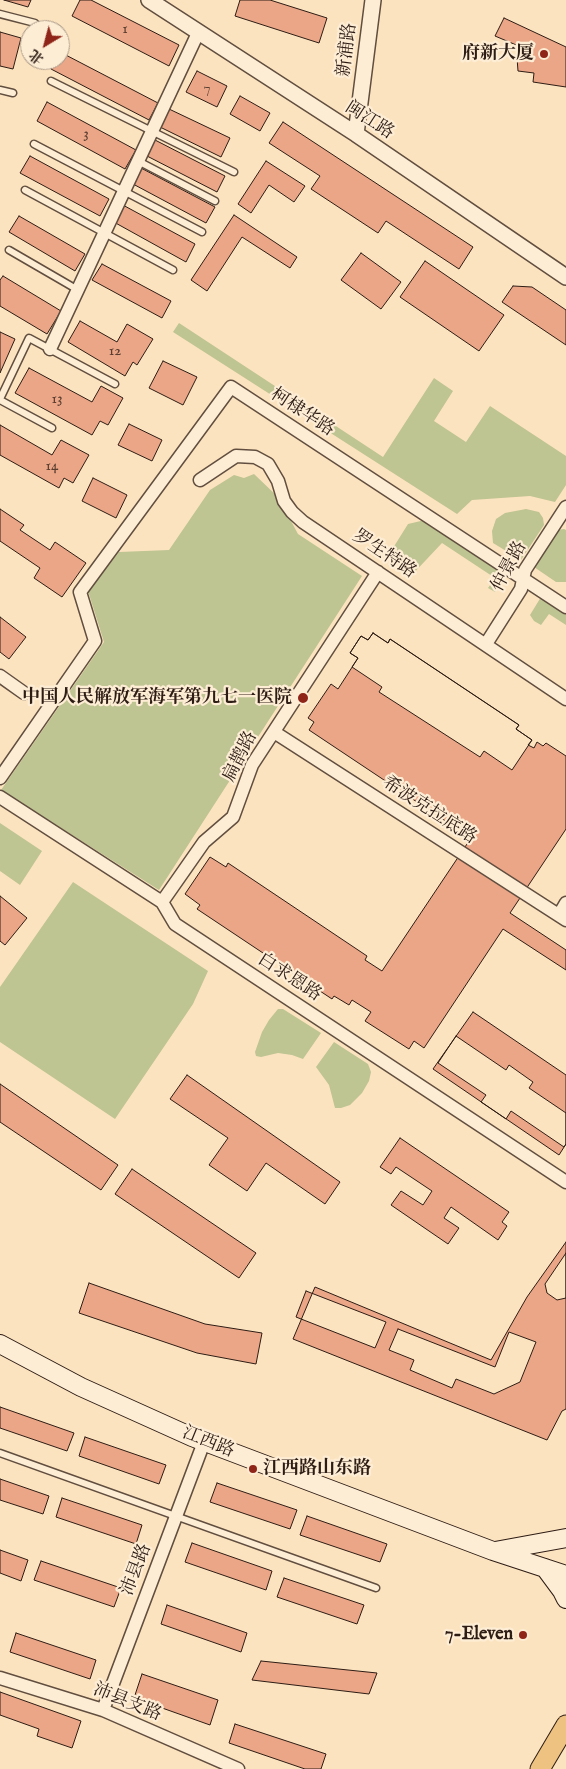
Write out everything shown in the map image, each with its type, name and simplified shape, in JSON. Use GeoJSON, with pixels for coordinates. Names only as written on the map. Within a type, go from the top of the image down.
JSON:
{"type":"FeatureCollection","features":[{"type":"Feature","properties":{"kind":"main road","name":"江西路"},"geometry":{"type":"LineString","coordinates":[[0,1344],[81,1387],[204,1442],[494,1551],[566,1575]]}},
{"type":"Feature","properties":{"kind":"main road"},"geometry":{"type":"LineString","coordinates":[[494,1551],[566,1538]]}},
{"type":"Feature","properties":{"kind":"main road"},"geometry":{"type":"LineString","coordinates":[[545,1568],[566,1599]]}},
{"type":"Feature","properties":{"kind":"main road"},"geometry":{"type":"LineString","coordinates":[[540,1769],[566,1725]]}},
{"type":"Feature","properties":{"kind":"street","name":"闽江路"},"geometry":{"type":"LineString","coordinates":[[149,0],[356,134],[566,277]]}},
{"type":"Feature","properties":{"kind":"street","name":"新浦路"},"geometry":{"type":"LineString","coordinates":[[356,134],[373,0]]}},
{"type":"Feature","properties":{"kind":"street"},"geometry":{"type":"LineString","coordinates":[[50,349],[198,33]]}},
{"type":"Feature","properties":{"kind":"street","name":"柯棣华路"},"geometry":{"type":"LineString","coordinates":[[0,778],[94,641],[80,592],[231,387],[566,607]]}},
{"type":"Feature","properties":{"kind":"street","name":"罗生特路"},"geometry":{"type":"LineString","coordinates":[[200,480],[236,456],[255,456],[268,464],[278,481],[284,501],[292,512],[304,522],[566,699]]}},
{"type":"Feature","properties":{"kind":"street","name":"仲景路"},"geometry":{"type":"LineString","coordinates":[[486,644],[521,589],[525,570],[566,507]]}},
{"type":"Feature","properties":{"kind":"street","name":"扁鹊路"},"geometry":{"type":"LineString","coordinates":[[162,902],[204,842],[233,817],[252,765],[378,572]]}},
{"type":"Feature","properties":{"kind":"street"},"geometry":{"type":"LineString","coordinates":[[0,676],[24,693]]}},
{"type":"Feature","properties":{"kind":"street","name":"希波克拉底路"},"geometry":{"type":"LineString","coordinates":[[274,732],[562,917]]}},
{"type":"Feature","properties":{"kind":"street","name":"白求恩路"},"geometry":{"type":"LineString","coordinates":[[0,797],[162,902],[175,924],[566,1182]]}},
{"type":"Feature","properties":{"kind":"street"},"geometry":{"type":"LineString","coordinates":[[562,917],[566,903]]}},
{"type":"Feature","properties":{"kind":"street","name":"沛县路"},"geometry":{"type":"LineString","coordinates":[[103,1710],[204,1442]]}},
{"type":"Feature","properties":{"kind":"street","name":"沛县支路"},"geometry":{"type":"LineString","coordinates":[[0,1678],[103,1710],[238,1769]]}},
{"type":"Feature","properties":{"kind":"lane"},"geometry":{"type":"LineString","coordinates":[[0,14],[23,20]]}},
{"type":"Feature","properties":{"kind":"lane"},"geometry":{"type":"LineString","coordinates":[[51,81],[234,172]]}},
{"type":"Feature","properties":{"kind":"lane"},"geometry":{"type":"LineString","coordinates":[[0,90],[13,93]]}},
{"type":"Feature","properties":{"kind":"lane"},"geometry":{"type":"LineString","coordinates":[[34,144],[202,232]]}},
{"type":"Feature","properties":{"kind":"lane"},"geometry":{"type":"LineString","coordinates":[[138,161],[216,201]]}},
{"type":"Feature","properties":{"kind":"lane"},"geometry":{"type":"LineString","coordinates":[[25,190],[173,270]]}},
{"type":"Feature","properties":{"kind":"lane"},"geometry":{"type":"LineString","coordinates":[[9,250],[78,290]]}},
{"type":"Feature","properties":{"kind":"lane"},"geometry":{"type":"LineString","coordinates":[[52,428],[0,399],[29,338],[115,384]]}},
{"type":"Feature","properties":{"kind":"lane"},"geometry":{"type":"LineString","coordinates":[[0,1453],[376,1588]]}},
{"type":"Feature","properties":{"kind":"green space"},"geometry":{"type":"Polygon","coordinates":[[[179,323],[383,457],[434,378],[453,391],[434,421],[466,442],[490,406],[566,456],[566,485],[555,502],[530,496],[472,500],[457,514],[173,332],[179,323]]]}},
{"type":"Feature","properties":{"kind":"green space"},"geometry":{"type":"Polygon","coordinates":[[[254,474],[278,497],[298,534],[362,576],[159,890],[1,790],[104,642],[88,591],[119,552],[169,550],[210,490],[234,475],[244,478],[254,474]]]}},
{"type":"Feature","properties":{"kind":"green space"},"geometry":{"type":"Polygon","coordinates":[[[526,509],[539,512],[543,518],[544,525],[521,560],[493,543],[492,531],[496,519],[505,513],[526,509]]]}},
{"type":"Feature","properties":{"kind":"green space"},"geometry":{"type":"Polygon","coordinates":[[[425,520],[507,575],[495,592],[488,588],[495,578],[442,543],[410,577],[388,556],[408,524],[425,520]]]}},
{"type":"Feature","properties":{"kind":"green space"},"geometry":{"type":"Polygon","coordinates":[[[557,530],[566,530],[566,582],[556,582],[534,567],[557,530]]]}},
{"type":"Feature","properties":{"kind":"green space"},"geometry":{"type":"Polygon","coordinates":[[[541,597],[566,614],[566,625],[549,614],[541,625],[534,621],[530,615],[541,597]]]}},
{"type":"Feature","properties":{"kind":"green space"},"geometry":{"type":"Polygon","coordinates":[[[0,823],[42,851],[20,885],[0,871],[0,823]]]}},
{"type":"Feature","properties":{"kind":"green space"},"geometry":{"type":"Polygon","coordinates":[[[73,882],[208,971],[193,1004],[115,1119],[0,1042],[0,987],[73,882]]]}},
{"type":"Feature","properties":{"kind":"green space"},"geometry":{"type":"Polygon","coordinates":[[[278,1009],[283,1009],[321,1033],[303,1059],[278,1053],[261,1057],[256,1056],[255,1052],[262,1032],[278,1009]]]}},
{"type":"Feature","properties":{"kind":"green space"},"geometry":{"type":"Polygon","coordinates":[[[334,1042],[368,1064],[371,1072],[369,1081],[362,1093],[350,1105],[341,1108],[335,1108],[329,1085],[316,1067],[334,1042]]]}},
{"type":"Feature","properties":{"kind":"building"},"geometry":{"type":"Polygon","coordinates":[[[4,0],[31,0],[28,7],[4,0]]]}},
{"type":"Feature","properties":{"kind":"building"},"geometry":{"type":"Polygon","coordinates":[[[80,0],[91,0],[179,45],[169,66],[72,16],[80,0]]]}},
{"type":"Feature","properties":{"kind":"building"},"geometry":{"type":"Polygon","coordinates":[[[240,0],[270,0],[327,18],[319,43],[235,16],[240,0]]]}},
{"type":"Feature","properties":{"kind":"building","name":"府新大厦"},"geometry":{"type":"Polygon","coordinates":[[[504,18],[566,47],[566,87],[533,82],[534,73],[518,71],[517,58],[524,57],[519,51],[521,47],[495,36],[504,18]]]}},
{"type":"Feature","properties":{"kind":"building"},"geometry":{"type":"Polygon","coordinates":[[[0,32],[20,38],[13,69],[0,66],[0,32]]]}},
{"type":"Feature","properties":{"kind":"building"},"geometry":{"type":"Polygon","coordinates":[[[70,57],[158,103],[149,120],[53,70],[70,70],[70,57]]]}},
{"type":"Feature","properties":{"kind":"building"},"geometry":{"type":"Polygon","coordinates":[[[197,71],[227,86],[217,107],[186,92],[197,71]]]}},
{"type":"Feature","properties":{"kind":"building"},"geometry":{"type":"Polygon","coordinates":[[[240,96],[270,113],[260,131],[230,114],[240,96]]]}},
{"type":"Feature","properties":{"kind":"building"},"geometry":{"type":"Polygon","coordinates":[[[47,102],[136,150],[125,169],[37,121],[47,102]]]}},
{"type":"Feature","properties":{"kind":"building"},"geometry":{"type":"Polygon","coordinates":[[[169,109],[230,138],[221,157],[160,127],[169,109]]]}},
{"type":"Feature","properties":{"kind":"building"},"geometry":{"type":"Polygon","coordinates":[[[283,122],[473,247],[459,269],[386,221],[378,233],[311,189],[320,176],[269,143],[283,122]]]}},
{"type":"Feature","properties":{"kind":"building"},"geometry":{"type":"Polygon","coordinates":[[[155,140],[225,176],[217,192],[147,156],[155,140]]]}},
{"type":"Feature","properties":{"kind":"building"},"geometry":{"type":"Polygon","coordinates":[[[30,156],[109,199],[100,216],[20,173],[30,156]]]}},
{"type":"Feature","properties":{"kind":"building"},"geometry":{"type":"Polygon","coordinates":[[[266,161],[305,186],[294,202],[269,185],[251,213],[238,204],[266,161]]]}},
{"type":"Feature","properties":{"kind":"building"},"geometry":{"type":"Polygon","coordinates":[[[141,168],[215,207],[206,223],[133,184],[141,168]]]}},
{"type":"Feature","properties":{"kind":"building"},"geometry":{"type":"Polygon","coordinates":[[[121,204],[195,244],[186,262],[112,221],[121,204]]]}},
{"type":"Feature","properties":{"kind":"building"},"geometry":{"type":"Polygon","coordinates":[[[234,215],[297,257],[290,268],[242,237],[207,291],[191,280],[234,215]]]}},
{"type":"Feature","properties":{"kind":"building"},"geometry":{"type":"Polygon","coordinates":[[[19,216],[85,254],[75,271],[9,232],[19,216]]]}},
{"type":"Feature","properties":{"kind":"building"},"geometry":{"type":"Polygon","coordinates":[[[361,253],[401,282],[381,309],[341,280],[361,253]]]}},
{"type":"Feature","properties":{"kind":"building"},"geometry":{"type":"Polygon","coordinates":[[[425,261],[504,315],[479,351],[400,297],[425,261]]]}},
{"type":"Feature","properties":{"kind":"building"},"geometry":{"type":"Polygon","coordinates":[[[102,264],[171,301],[162,318],[92,280],[102,264]]]}},
{"type":"Feature","properties":{"kind":"building"},"geometry":{"type":"Polygon","coordinates":[[[3,276],[61,311],[47,334],[0,306],[0,280],[3,276]]]}},
{"type":"Feature","properties":{"kind":"building"},"geometry":{"type":"Polygon","coordinates":[[[513,286],[532,287],[566,310],[566,345],[502,302],[513,286]]]}},
{"type":"Feature","properties":{"kind":"building"},"geometry":{"type":"Polygon","coordinates":[[[80,321],[117,342],[127,324],[153,339],[137,365],[133,362],[125,376],[68,342],[80,321]]]}},
{"type":"Feature","properties":{"kind":"building"},"geometry":{"type":"Polygon","coordinates":[[[0,332],[15,339],[0,373],[0,332]]]}},
{"type":"Feature","properties":{"kind":"building"},"geometry":{"type":"Polygon","coordinates":[[[163,361],[197,377],[183,405],[149,388],[163,361]]]}},
{"type":"Feature","properties":{"kind":"building"},"geometry":{"type":"Polygon","coordinates":[[[29,368],[92,402],[101,386],[123,398],[108,425],[100,421],[92,435],[15,393],[29,368]]]}},
{"type":"Feature","properties":{"kind":"building"},"geometry":{"type":"Polygon","coordinates":[[[129,424],[162,440],[152,461],[118,445],[129,424]]]}},
{"type":"Feature","properties":{"kind":"building"},"geometry":{"type":"Polygon","coordinates":[[[0,425],[52,455],[61,440],[89,455],[73,483],[64,478],[59,488],[0,455],[0,425]]]}},
{"type":"Feature","properties":{"kind":"building"},"geometry":{"type":"Polygon","coordinates":[[[93,478],[127,495],[116,518],[82,501],[93,478]]]}},
{"type":"Feature","properties":{"kind":"building"},"geometry":{"type":"Polygon","coordinates":[[[0,509],[24,525],[20,530],[50,550],[55,542],[86,563],[62,597],[34,578],[40,568],[0,541],[0,509]]]}},
{"type":"Feature","properties":{"kind":"building"},"geometry":{"type":"Polygon","coordinates":[[[0,617],[26,637],[9,659],[0,652],[0,617]]]}},
{"type":"Feature","properties":{"kind":"building"},"geometry":{"type":"Polygon","coordinates":[[[373,633],[388,643],[390,639],[519,725],[516,729],[532,740],[528,745],[534,748],[537,742],[543,746],[546,743],[566,756],[566,829],[510,913],[566,950],[566,970],[503,929],[424,1048],[414,1041],[409,1049],[365,1021],[371,1012],[352,1000],[349,1005],[334,996],[332,999],[197,909],[200,905],[185,894],[210,857],[226,867],[228,863],[367,956],[365,960],[382,971],[471,838],[309,730],[314,722],[308,718],[331,684],[338,689],[358,658],[350,653],[361,636],[368,640],[373,633]]]}},
{"type":"Feature","properties":{"kind":"building"},"geometry":{"type":"Polygon","coordinates":[[[373,633],[388,643],[390,639],[519,725],[516,729],[532,740],[512,770],[484,751],[480,757],[379,692],[382,687],[352,667],[358,658],[350,653],[361,636],[368,640],[373,633]]]}},
{"type":"Feature","properties":{"kind":"building"},"geometry":{"type":"Polygon","coordinates":[[[0,896],[27,918],[5,945],[0,941],[0,896]]]}},
{"type":"Feature","properties":{"kind":"building"},"geometry":{"type":"Polygon","coordinates":[[[473,1012],[566,1075],[566,1144],[559,1155],[433,1069],[473,1012]]]}},
{"type":"Feature","properties":{"kind":"building"},"geometry":{"type":"Polygon","coordinates":[[[456,1036],[506,1070],[509,1065],[533,1082],[529,1088],[566,1113],[566,1144],[564,1147],[511,1111],[506,1119],[481,1102],[486,1095],[438,1063],[456,1036]]]}},
{"type":"Feature","properties":{"kind":"building"},"geometry":{"type":"Polygon","coordinates":[[[187,1075],[340,1182],[325,1204],[266,1163],[247,1191],[209,1165],[228,1138],[170,1099],[187,1075]]]}},
{"type":"Feature","properties":{"kind":"building"},"geometry":{"type":"Polygon","coordinates":[[[0,1084],[118,1165],[101,1190],[0,1122],[0,1084]]]}},
{"type":"Feature","properties":{"kind":"building"},"geometry":{"type":"Polygon","coordinates":[[[400,1138],[509,1212],[502,1222],[507,1226],[498,1240],[451,1207],[444,1218],[459,1228],[448,1244],[391,1205],[401,1191],[423,1205],[432,1191],[396,1167],[391,1174],[380,1167],[400,1138]]]}},
{"type":"Feature","properties":{"kind":"building"},"geometry":{"type":"Polygon","coordinates":[[[132,1169],[256,1253],[239,1278],[115,1194],[132,1169]]]}},
{"type":"Feature","properties":{"kind":"building"},"geometry":{"type":"Polygon","coordinates":[[[566,1242],[566,1409],[562,1411],[547,1440],[293,1339],[315,1287],[491,1360],[527,1297],[566,1242]]]}},
{"type":"Feature","properties":{"kind":"building"},"geometry":{"type":"Polygon","coordinates":[[[566,1253],[566,1298],[557,1300],[547,1293],[545,1284],[566,1253]]]}},
{"type":"Feature","properties":{"kind":"building"},"geometry":{"type":"Polygon","coordinates":[[[89,1283],[205,1324],[262,1333],[256,1364],[197,1353],[79,1313],[89,1283]]]}},
{"type":"Feature","properties":{"kind":"building"},"geometry":{"type":"Polygon","coordinates":[[[306,1291],[386,1322],[375,1348],[296,1317],[306,1291]]]}},
{"type":"Feature","properties":{"kind":"building"},"geometry":{"type":"Polygon","coordinates":[[[398,1329],[495,1367],[509,1332],[536,1342],[520,1382],[494,1394],[456,1379],[452,1388],[410,1370],[414,1360],[389,1350],[398,1329]]]}},
{"type":"Feature","properties":{"kind":"building"},"geometry":{"type":"Polygon","coordinates":[[[0,1407],[74,1433],[67,1451],[0,1428],[0,1407]]]}},
{"type":"Feature","properties":{"kind":"building"},"geometry":{"type":"Polygon","coordinates":[[[85,1437],[166,1465],[159,1484],[79,1456],[85,1437]]]}},
{"type":"Feature","properties":{"kind":"building"},"geometry":{"type":"Polygon","coordinates":[[[0,1479],[49,1496],[43,1514],[0,1500],[0,1479]]]}},
{"type":"Feature","properties":{"kind":"building"},"geometry":{"type":"Polygon","coordinates":[[[217,1483],[297,1510],[290,1529],[210,1502],[217,1483]]]}},
{"type":"Feature","properties":{"kind":"building"},"geometry":{"type":"Polygon","coordinates":[[[62,1498],[142,1525],[136,1544],[56,1517],[62,1498]]]}},
{"type":"Feature","properties":{"kind":"building"},"geometry":{"type":"Polygon","coordinates":[[[307,1516],[387,1544],[380,1562],[300,1535],[307,1516]]]}},
{"type":"Feature","properties":{"kind":"building"},"geometry":{"type":"Polygon","coordinates":[[[192,1543],[272,1571],[266,1590],[185,1562],[192,1543]]]}},
{"type":"Feature","properties":{"kind":"building"},"geometry":{"type":"Polygon","coordinates":[[[0,1550],[28,1560],[21,1581],[0,1573],[0,1550]]]}},
{"type":"Feature","properties":{"kind":"building"},"geometry":{"type":"Polygon","coordinates":[[[41,1561],[121,1588],[114,1607],[34,1580],[41,1561]]]}},
{"type":"Feature","properties":{"kind":"building"},"geometry":{"type":"Polygon","coordinates":[[[284,1578],[364,1605],[357,1624],[277,1597],[284,1578]]]}},
{"type":"Feature","properties":{"kind":"building"},"geometry":{"type":"Polygon","coordinates":[[[167,1605],[247,1633],[241,1652],[161,1624],[167,1605]]]}},
{"type":"Feature","properties":{"kind":"building"},"geometry":{"type":"Polygon","coordinates":[[[16,1633],[96,1660],[90,1679],[10,1652],[16,1633]]]}},
{"type":"Feature","properties":{"kind":"building"},"geometry":{"type":"Polygon","coordinates":[[[261,1661],[377,1673],[369,1694],[252,1680],[261,1661]]]}},
{"type":"Feature","properties":{"kind":"building"},"geometry":{"type":"Polygon","coordinates":[[[142,1674],[218,1700],[210,1725],[134,1698],[142,1674]]]}},
{"type":"Feature","properties":{"kind":"building"},"geometry":{"type":"Polygon","coordinates":[[[0,1692],[81,1721],[72,1748],[37,1736],[39,1729],[0,1715],[0,1692]]]}},
{"type":"Feature","properties":{"kind":"building"},"geometry":{"type":"Polygon","coordinates":[[[235,1724],[326,1754],[321,1769],[305,1769],[229,1743],[235,1724]]]}},
{"type":"Feature","properties":{"kind":"place","name":"府新大厦"},"geometry":{"type":"Point","coordinates":[544,54]}},
{"type":"Feature","properties":{"kind":"place","name":"中国人民解放军海军第九七一医院"},"geometry":{"type":"Point","coordinates":[303,698]}},
{"type":"Feature","properties":{"kind":"place","name":"江西路山东路"},"geometry":{"type":"Point","coordinates":[253,1469]}},
{"type":"Feature","properties":{"kind":"place","name":"7-Eleven"},"geometry":{"type":"Point","coordinates":[523,1635]}}]}
